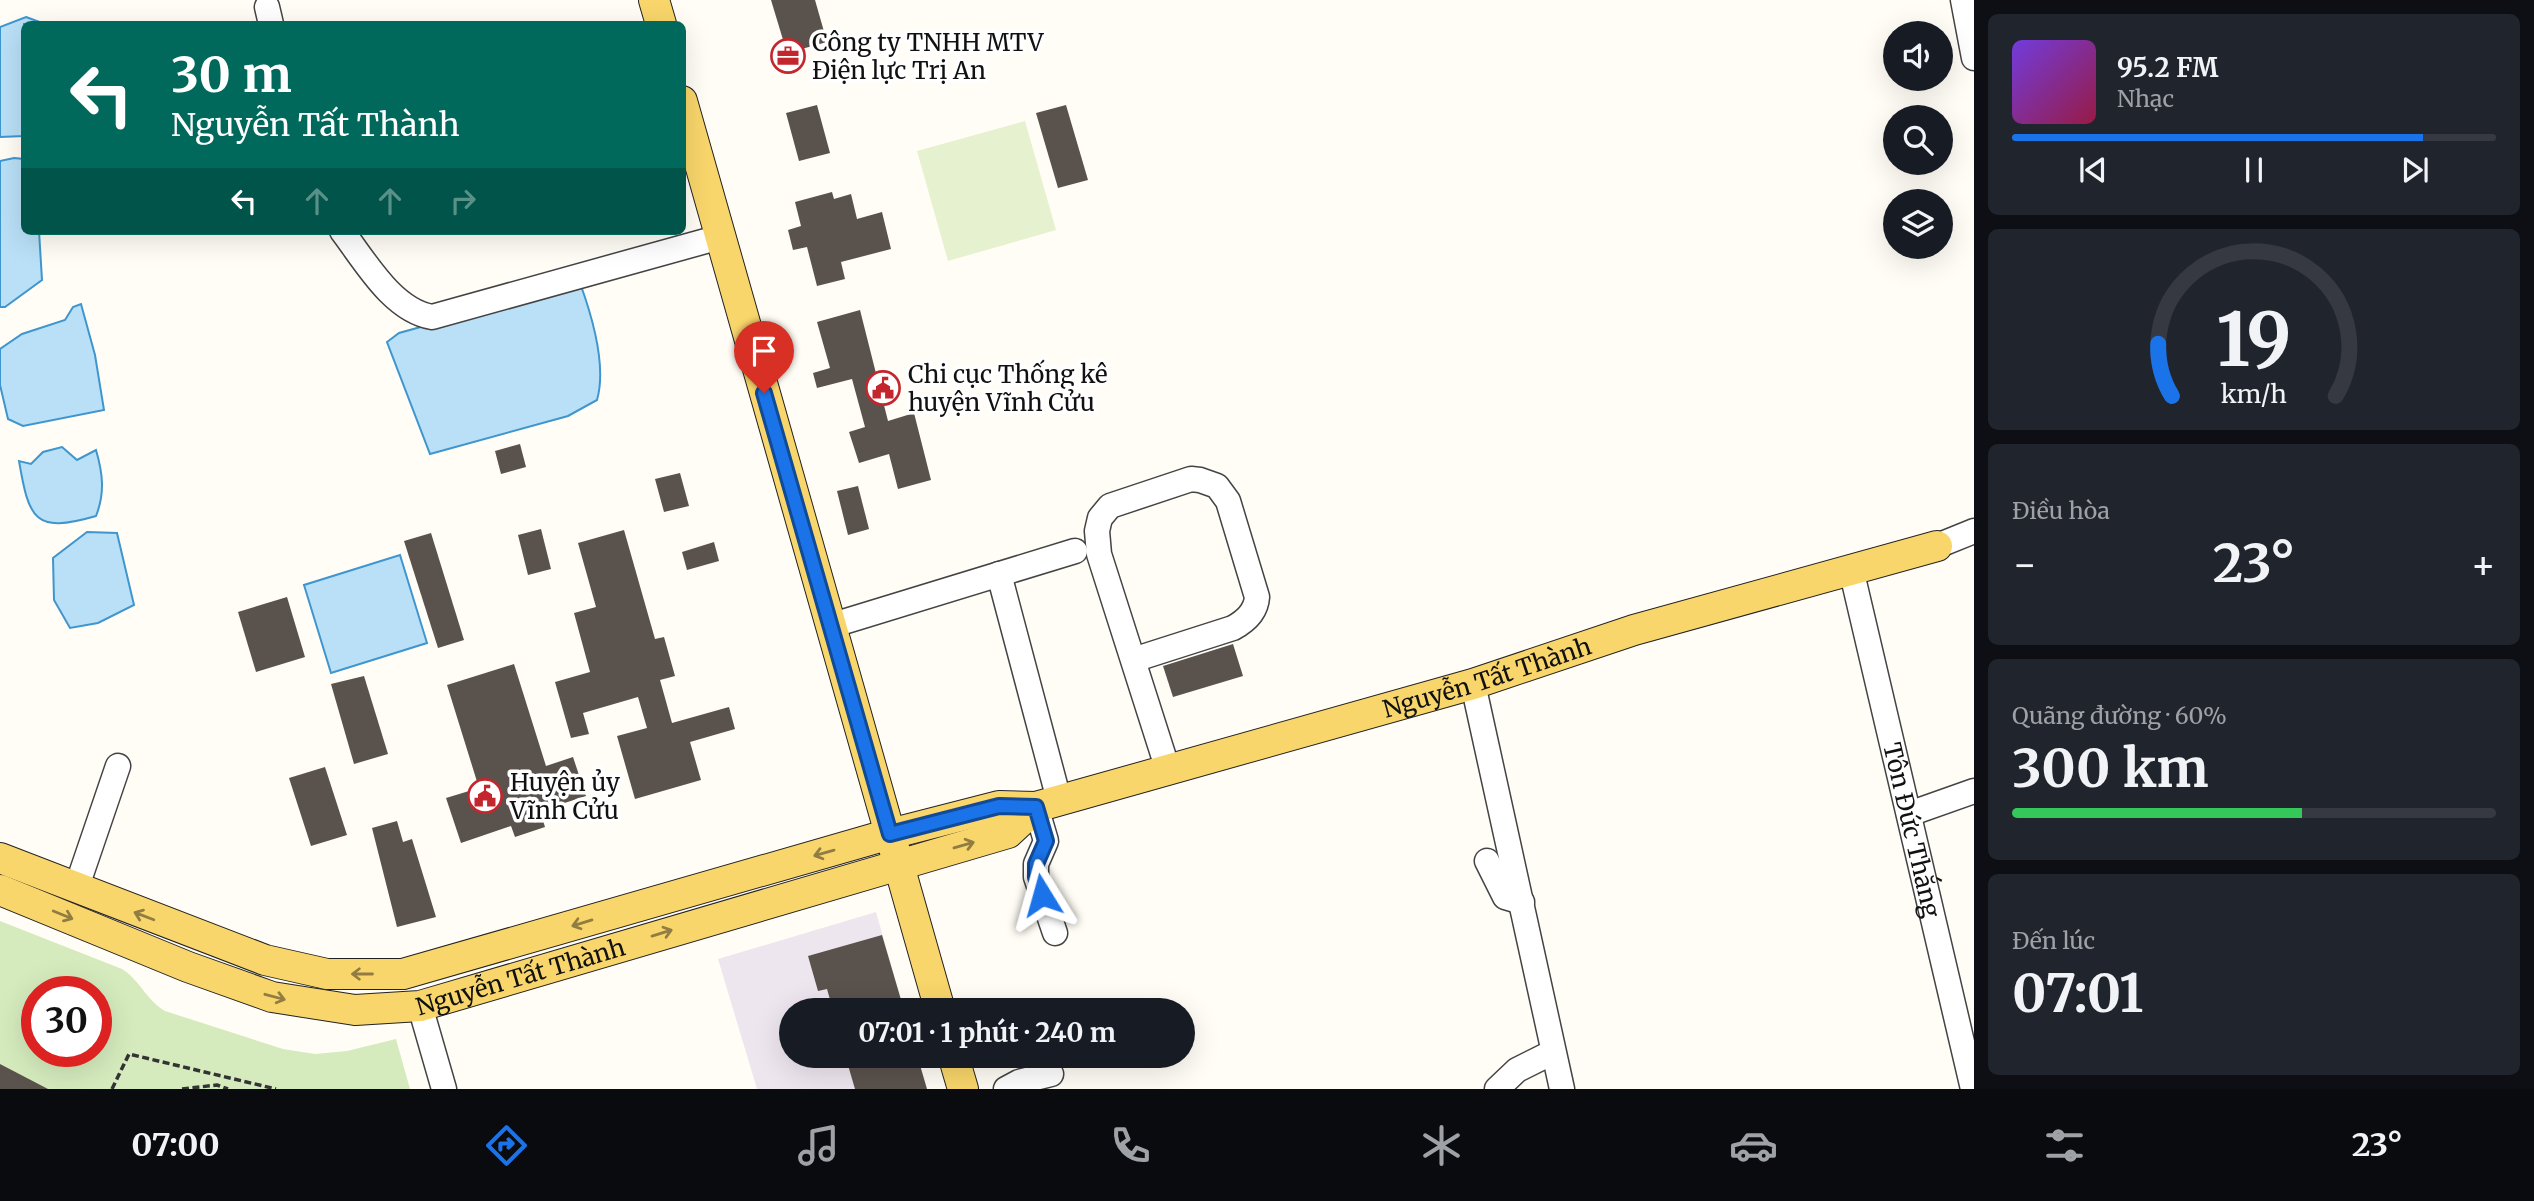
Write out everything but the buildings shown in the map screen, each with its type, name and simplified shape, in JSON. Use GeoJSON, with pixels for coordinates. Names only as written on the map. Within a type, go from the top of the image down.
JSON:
{"type":"FeatureCollection","features":[{"type":"Feature","properties":{"kind":"main road"},"geometry":{"type":"LineString","coordinates":[[654,0],[660,21]]}},
{"type":"Feature","properties":{"kind":"main road"},"geometry":{"type":"LineString","coordinates":[[686,114],[937,998]]}},
{"type":"Feature","properties":{"kind":"main road","name":"Nguyễn Tất Thành"},"geometry":{"type":"LineString","coordinates":[[0,858],[237,951],[327,974],[403,974],[890,834],[999,806],[1047,804],[1473,684],[1634,630],[1937,546]]}},
{"type":"Feature","properties":{"kind":"main road","name":"Nguyễn Tất Thành"},"geometry":{"type":"LineString","coordinates":[[0,890],[188,967],[272,997],[355,1010],[420,1006],[1008,833],[1047,804]]}},
{"type":"Feature","properties":{"kind":"main road"},"geometry":{"type":"LineString","coordinates":[[453,961],[461,994]]}},
{"type":"Feature","properties":{"kind":"main road"},"geometry":{"type":"LineString","coordinates":[[957,1068],[963,1089]]}},
{"type":"Feature","properties":{"kind":"street"},"geometry":{"type":"LineString","coordinates":[[1964,0],[1974,58]]}},
{"type":"Feature","properties":{"kind":"street"},"geometry":{"type":"LineString","coordinates":[[345,235],[401,301],[415,314],[432,317],[720,237]]}},
{"type":"Feature","properties":{"kind":"street"},"geometry":{"type":"LineString","coordinates":[[1133,660],[1233,628],[1243,623],[1256,605],[1255,589],[1228,500],[1217,486],[1209,482],[1191,479],[1116,503],[1100,518],[1097,531],[1099,554],[1168,770]]}},
{"type":"Feature","properties":{"kind":"street"},"geometry":{"type":"LineString","coordinates":[[1937,546],[1974,531]]}},
{"type":"Feature","properties":{"kind":"street"},"geometry":{"type":"LineString","coordinates":[[830,626],[1075,551]]}},
{"type":"Feature","properties":{"kind":"street","name":"Tôn Đức Thắng"},"geometry":{"type":"LineString","coordinates":[[1851,569],[1973,1089]]}},
{"type":"Feature","properties":{"kind":"street"},"geometry":{"type":"LineString","coordinates":[[999,575],[1047,804],[1046,841],[1036,864],[1036,877],[1055,933]]}},
{"type":"Feature","properties":{"kind":"street"},"geometry":{"type":"LineString","coordinates":[[1473,684],[1562,1089]]}},
{"type":"Feature","properties":{"kind":"street"},"geometry":{"type":"LineString","coordinates":[[76,889],[118,766]]}},
{"type":"Feature","properties":{"kind":"street"},"geometry":{"type":"LineString","coordinates":[[1909,814],[1974,791]]}},
{"type":"Feature","properties":{"kind":"street"},"geometry":{"type":"LineString","coordinates":[[1487,861],[1505,897],[1522,902]]}},
{"type":"Feature","properties":{"kind":"street"},"geometry":{"type":"LineString","coordinates":[[420,1006],[444,1089]]}},
{"type":"Feature","properties":{"kind":"street"},"geometry":{"type":"LineString","coordinates":[[1497,1089],[1517,1070],[1553,1052]]}},
{"type":"Feature","properties":{"kind":"street"},"geometry":{"type":"LineString","coordinates":[[1006,1089],[1018,1082],[1051,1074]]}},
{"type":"Feature","properties":{"kind":"path"},"geometry":{"type":"LineString","coordinates":[[112,1089],[129,1054],[276,1089]]}},
{"type":"Feature","properties":{"kind":"path"},"geometry":{"type":"LineString","coordinates":[[182,1089],[193,1085],[228,1089],[231,1077]]}},
{"type":"Feature","properties":{"kind":"shaded area"},"geometry":{"type":"Polygon","coordinates":[[[876,912],[901,998],[779,998],[779,1068],[921,1068],[927,1089],[757,1089],[718,959],[876,912]]]}},
{"type":"Feature","properties":{"kind":"green space"},"geometry":{"type":"Polygon","coordinates":[[[1025,121],[1056,230],[948,261],[917,151],[1025,121]]]}},
{"type":"Feature","properties":{"kind":"green space"},"geometry":{"type":"Polygon","coordinates":[[[0,921],[122,969],[165,1011],[283,1049],[315,1054],[347,1051],[396,1039],[410,1089],[0,1089],[0,921]]]}},
{"type":"Feature","properties":{"kind":"water"},"geometry":{"type":"Polygon","coordinates":[[[26,17],[37,21],[21,21],[21,136],[0,137],[0,27],[26,17]]]}},
{"type":"Feature","properties":{"kind":"water"},"geometry":{"type":"Polygon","coordinates":[[[21,159],[21,235],[39,235],[42,280],[5,307],[0,307],[0,161],[21,159]]]}},
{"type":"Feature","properties":{"kind":"water"},"geometry":{"type":"Polygon","coordinates":[[[580,283],[599,356],[600,386],[597,400],[568,416],[430,454],[387,342],[399,333],[580,283]]]}},
{"type":"Feature","properties":{"kind":"water"},"geometry":{"type":"Polygon","coordinates":[[[81,304],[95,355],[104,410],[23,426],[8,419],[0,385],[0,349],[22,334],[65,320],[73,307],[81,304]]]}},
{"type":"Feature","properties":{"kind":"water"},"geometry":{"type":"Polygon","coordinates":[[[62,447],[77,460],[96,450],[102,483],[96,516],[59,523],[47,522],[31,509],[19,461],[31,464],[43,452],[62,447]]]}},
{"type":"Feature","properties":{"kind":"water"},"geometry":{"type":"Polygon","coordinates":[[[87,532],[117,533],[134,605],[98,623],[70,628],[54,600],[53,558],[87,532]]]}},
{"type":"Feature","properties":{"kind":"water"},"geometry":{"type":"Polygon","coordinates":[[[400,555],[427,643],[331,673],[304,585],[400,555]]]}},
{"type":"Feature","properties":{"kind":"place","name":"Công ty TNHH MTV Điện lực Trị An"},"geometry":{"type":"Point","coordinates":[788,56]}},
{"type":"Feature","properties":{"kind":"place","name":"Chi cục Thống kê huyện Vĩnh Cửu"},"geometry":{"type":"Point","coordinates":[883,388]}},
{"type":"Feature","properties":{"kind":"place","name":"Huyện ủy Vĩnh Cửu"},"geometry":{"type":"Point","coordinates":[485,796]}},
{"type":"Feature","properties":{"kind":"route"},"geometry":{"type":"LineString","coordinates":[[764,393],[890,834],[999,806],[1036,807],[1046,841],[1036,864],[1036,877],[1042,895]]}}]}
